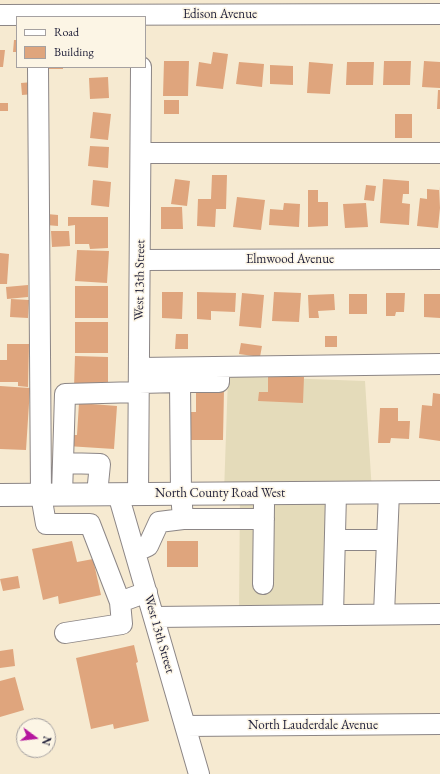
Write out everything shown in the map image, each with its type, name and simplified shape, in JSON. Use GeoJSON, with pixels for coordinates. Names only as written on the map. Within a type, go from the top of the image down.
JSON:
{"type":"FeatureCollection","features":[{"type":"Feature","properties":{"kind":"main road","name":"North County Road West"},"geometry":{"type":"LineString","coordinates":[[0,495],[440,492]]}},
{"type":"Feature","properties":{"kind":"street","name":"Edison Avenue"},"geometry":{"type":"LineString","coordinates":[[0,15],[440,14]]}},
{"type":"Feature","properties":{"kind":"street"},"geometry":{"type":"LineString","coordinates":[[38,68],[40,495],[46,524],[90,524],[120,602],[122,624],[64,633]]}},
{"type":"Feature","properties":{"kind":"street","name":"West 13th Street"},"geometry":{"type":"LineString","coordinates":[[141,68],[139,381],[128,494],[135,552],[199,774]]}},
{"type":"Feature","properties":{"kind":"street"},"geometry":{"type":"LineString","coordinates":[[141,153],[440,153]]}},
{"type":"Feature","properties":{"kind":"street","name":"Elmwood Avenue"},"geometry":{"type":"LineString","coordinates":[[140,260],[440,259]]}},
{"type":"Feature","properties":{"kind":"street"},"geometry":{"type":"LineString","coordinates":[[62,494],[65,394],[219,367],[440,364]]}},
{"type":"Feature","properties":{"kind":"street"},"geometry":{"type":"LineString","coordinates":[[139,381],[180,392],[219,382],[219,367]]}},
{"type":"Feature","properties":{"kind":"street"},"geometry":{"type":"LineString","coordinates":[[180,392],[181,493],[184,519]]}},
{"type":"Feature","properties":{"kind":"street"},"geometry":{"type":"LineString","coordinates":[[63,463],[100,464],[97,494]]}},
{"type":"Feature","properties":{"kind":"street"},"geometry":{"type":"LineString","coordinates":[[384,614],[389,492]]}},
{"type":"Feature","properties":{"kind":"street"},"geometry":{"type":"LineString","coordinates":[[228,493],[230,519]]}},
{"type":"Feature","properties":{"kind":"street"},"geometry":{"type":"LineString","coordinates":[[263,584],[264,493]]}},
{"type":"Feature","properties":{"kind":"street"},"geometry":{"type":"LineString","coordinates":[[333,615],[336,493]]}},
{"type":"Feature","properties":{"kind":"street"},"geometry":{"type":"LineString","coordinates":[[135,552],[148,546],[159,522],[184,519],[264,519]]}},
{"type":"Feature","properties":{"kind":"street"},"geometry":{"type":"LineString","coordinates":[[335,540],[387,540]]}},
{"type":"Feature","properties":{"kind":"street"},"geometry":{"type":"LineString","coordinates":[[120,602],[147,592]]}},
{"type":"Feature","properties":{"kind":"street"},"geometry":{"type":"LineString","coordinates":[[154,617],[440,614]]}},
{"type":"Feature","properties":{"kind":"street","name":"North Lauderdale Avenue"},"geometry":{"type":"LineString","coordinates":[[186,726],[440,724]]}},
{"type":"Feature","properties":{"kind":"shaded area"},"geometry":{"type":"Polygon","coordinates":[[[228,376],[365,381],[372,492],[332,493],[332,613],[239,614],[240,493],[224,493],[228,376]]]}},
{"type":"Feature","properties":{"kind":"building"},"geometry":{"type":"Polygon","coordinates":[[[14,40],[16,40],[16,52],[13,52],[14,40]]]}},
{"type":"Feature","properties":{"kind":"building"},"geometry":{"type":"Polygon","coordinates":[[[0,50],[5,50],[3,67],[0,67],[0,50]]]}},
{"type":"Feature","properties":{"kind":"building"},"geometry":{"type":"Polygon","coordinates":[[[213,52],[228,54],[223,89],[196,86],[199,62],[211,64],[213,52]]]}},
{"type":"Feature","properties":{"kind":"building"},"geometry":{"type":"Polygon","coordinates":[[[164,61],[189,61],[188,96],[163,96],[164,61]]]}},
{"type":"Feature","properties":{"kind":"building"},"geometry":{"type":"Polygon","coordinates":[[[384,61],[411,61],[410,85],[383,85],[384,61]]]}},
{"type":"Feature","properties":{"kind":"building"},"geometry":{"type":"Polygon","coordinates":[[[424,61],[440,62],[440,88],[422,87],[424,61]]]}},
{"type":"Feature","properties":{"kind":"building"},"geometry":{"type":"Polygon","coordinates":[[[239,62],[264,64],[262,87],[236,84],[239,62]]]}},
{"type":"Feature","properties":{"kind":"building"},"geometry":{"type":"Polygon","coordinates":[[[309,62],[333,64],[330,94],[307,93],[309,62]]]}},
{"type":"Feature","properties":{"kind":"building"},"geometry":{"type":"Polygon","coordinates":[[[347,62],[374,62],[373,85],[346,85],[347,62]]]}},
{"type":"Feature","properties":{"kind":"building"},"geometry":{"type":"Polygon","coordinates":[[[270,65],[293,66],[293,85],[270,84],[270,65]]]}},
{"type":"Feature","properties":{"kind":"building"},"geometry":{"type":"Polygon","coordinates":[[[48,68],[63,68],[63,69],[48,68]]]}},
{"type":"Feature","properties":{"kind":"building"},"geometry":{"type":"Polygon","coordinates":[[[108,77],[109,98],[90,99],[89,78],[108,77]]]}},
{"type":"Feature","properties":{"kind":"building"},"geometry":{"type":"Polygon","coordinates":[[[33,82],[34,94],[22,95],[21,83],[33,82]]]}},
{"type":"Feature","properties":{"kind":"building"},"geometry":{"type":"Polygon","coordinates":[[[438,90],[440,90],[440,109],[437,109],[438,90]]]}},
{"type":"Feature","properties":{"kind":"building"},"geometry":{"type":"Polygon","coordinates":[[[164,100],[179,100],[179,114],[164,114],[164,100]]]}},
{"type":"Feature","properties":{"kind":"building"},"geometry":{"type":"Polygon","coordinates":[[[0,103],[8,103],[8,111],[0,111],[0,103]]]}},
{"type":"Feature","properties":{"kind":"building"},"geometry":{"type":"Polygon","coordinates":[[[93,112],[111,114],[108,140],[90,138],[93,112]]]}},
{"type":"Feature","properties":{"kind":"building"},"geometry":{"type":"Polygon","coordinates":[[[395,114],[412,114],[412,138],[395,138],[395,114]]]}},
{"type":"Feature","properties":{"kind":"building"},"geometry":{"type":"Polygon","coordinates":[[[90,146],[109,147],[108,168],[88,166],[90,146]]]}},
{"type":"Feature","properties":{"kind":"building"},"geometry":{"type":"Polygon","coordinates":[[[212,175],[227,175],[226,209],[216,209],[215,227],[197,226],[198,199],[211,199],[212,175]]]}},
{"type":"Feature","properties":{"kind":"building"},"geometry":{"type":"Polygon","coordinates":[[[175,179],[190,181],[187,206],[171,204],[175,179]]]}},
{"type":"Feature","properties":{"kind":"building"},"geometry":{"type":"Polygon","coordinates":[[[383,179],[409,181],[409,194],[403,194],[402,203],[410,204],[409,225],[380,223],[383,179]]]}},
{"type":"Feature","properties":{"kind":"building"},"geometry":{"type":"Polygon","coordinates":[[[93,180],[111,182],[109,207],[91,205],[93,180]]]}},
{"type":"Feature","properties":{"kind":"building"},"geometry":{"type":"Polygon","coordinates":[[[366,185],[376,186],[374,201],[364,200],[366,185]]]}},
{"type":"Feature","properties":{"kind":"building"},"geometry":{"type":"Polygon","coordinates":[[[439,186],[440,208],[438,228],[417,226],[420,198],[427,199],[427,189],[439,190],[439,186]]]}},
{"type":"Feature","properties":{"kind":"building"},"geometry":{"type":"Polygon","coordinates":[[[308,190],[318,190],[318,202],[328,202],[328,226],[308,227],[308,190]]]}},
{"type":"Feature","properties":{"kind":"building"},"geometry":{"type":"Polygon","coordinates":[[[237,197],[265,200],[261,230],[233,227],[237,197]]]}},
{"type":"Feature","properties":{"kind":"building"},"geometry":{"type":"Polygon","coordinates":[[[284,203],[300,204],[299,227],[269,225],[270,209],[283,210],[284,203]]]}},
{"type":"Feature","properties":{"kind":"building"},"geometry":{"type":"Polygon","coordinates":[[[366,203],[368,227],[345,228],[343,204],[366,203]]]}},
{"type":"Feature","properties":{"kind":"building"},"geometry":{"type":"Polygon","coordinates":[[[161,207],[182,207],[183,229],[161,229],[161,207]]]}},
{"type":"Feature","properties":{"kind":"building"},"geometry":{"type":"Polygon","coordinates":[[[47,214],[58,215],[58,226],[46,225],[47,214]]]}},
{"type":"Feature","properties":{"kind":"building"},"geometry":{"type":"Polygon","coordinates":[[[68,217],[108,217],[108,248],[90,249],[89,244],[75,244],[75,225],[68,226],[68,217]]]}},
{"type":"Feature","properties":{"kind":"building"},"geometry":{"type":"Polygon","coordinates":[[[51,231],[69,231],[70,246],[52,247],[51,231]]]}},
{"type":"Feature","properties":{"kind":"building"},"geometry":{"type":"Polygon","coordinates":[[[77,250],[109,251],[107,283],[75,281],[77,250]]]}},
{"type":"Feature","properties":{"kind":"building"},"geometry":{"type":"Polygon","coordinates":[[[0,253],[9,254],[7,284],[0,284],[0,253]]]}},
{"type":"Feature","properties":{"kind":"building"},"geometry":{"type":"Polygon","coordinates":[[[28,285],[28,297],[7,299],[6,287],[28,285]]]}},
{"type":"Feature","properties":{"kind":"building"},"geometry":{"type":"Polygon","coordinates":[[[75,286],[108,286],[108,318],[75,318],[75,286]]]}},
{"type":"Feature","properties":{"kind":"building"},"geometry":{"type":"Polygon","coordinates":[[[162,292],[183,292],[182,319],[162,318],[162,292]]]}},
{"type":"Feature","properties":{"kind":"building"},"geometry":{"type":"Polygon","coordinates":[[[197,292],[236,293],[235,312],[211,311],[211,320],[197,319],[197,292]]]}},
{"type":"Feature","properties":{"kind":"building"},"geometry":{"type":"Polygon","coordinates":[[[274,292],[301,293],[299,322],[272,321],[274,292]]]}},
{"type":"Feature","properties":{"kind":"building"},"geometry":{"type":"Polygon","coordinates":[[[242,293],[264,295],[261,328],[239,326],[242,293]]]}},
{"type":"Feature","properties":{"kind":"building"},"geometry":{"type":"Polygon","coordinates":[[[386,293],[405,293],[404,312],[396,312],[395,316],[386,316],[386,293]]]}},
{"type":"Feature","properties":{"kind":"building"},"geometry":{"type":"Polygon","coordinates":[[[334,294],[335,310],[318,311],[319,318],[309,318],[308,295],[334,294]]]}},
{"type":"Feature","properties":{"kind":"building"},"geometry":{"type":"Polygon","coordinates":[[[349,294],[367,294],[367,314],[349,314],[349,294]]]}},
{"type":"Feature","properties":{"kind":"building"},"geometry":{"type":"Polygon","coordinates":[[[424,294],[440,294],[440,318],[424,317],[424,294]]]}},
{"type":"Feature","properties":{"kind":"building"},"geometry":{"type":"Polygon","coordinates":[[[11,299],[29,300],[28,318],[10,317],[11,299]]]}},
{"type":"Feature","properties":{"kind":"building"},"geometry":{"type":"Polygon","coordinates":[[[75,322],[108,322],[108,353],[75,353],[75,322]]]}},
{"type":"Feature","properties":{"kind":"building"},"geometry":{"type":"Polygon","coordinates":[[[176,334],[188,334],[188,349],[175,349],[176,334]]]}},
{"type":"Feature","properties":{"kind":"building"},"geometry":{"type":"Polygon","coordinates":[[[325,336],[337,336],[337,347],[325,347],[325,336]]]}},
{"type":"Feature","properties":{"kind":"building"},"geometry":{"type":"Polygon","coordinates":[[[241,343],[262,346],[260,357],[239,354],[241,343]]]}},
{"type":"Feature","properties":{"kind":"building"},"geometry":{"type":"Polygon","coordinates":[[[7,344],[29,344],[28,387],[18,386],[18,382],[0,382],[0,360],[7,360],[7,344]]]}},
{"type":"Feature","properties":{"kind":"building"},"geometry":{"type":"Polygon","coordinates":[[[75,356],[108,357],[108,389],[74,388],[75,356]]]}},
{"type":"Feature","properties":{"kind":"building"},"geometry":{"type":"Polygon","coordinates":[[[268,376],[304,377],[303,403],[258,401],[259,392],[268,392],[268,376]]]}},
{"type":"Feature","properties":{"kind":"building"},"geometry":{"type":"Polygon","coordinates":[[[0,386],[30,388],[26,450],[0,449],[0,386]]]}},
{"type":"Feature","properties":{"kind":"building"},"geometry":{"type":"Polygon","coordinates":[[[196,388],[224,389],[223,440],[186,440],[187,412],[196,412],[196,388]]]}},
{"type":"Feature","properties":{"kind":"building"},"geometry":{"type":"Polygon","coordinates":[[[433,393],[440,394],[440,441],[419,438],[422,405],[432,406],[433,393]]]}},
{"type":"Feature","properties":{"kind":"building"},"geometry":{"type":"Polygon","coordinates":[[[79,403],[117,406],[114,449],[67,446],[68,435],[77,435],[79,403]]]}},
{"type":"Feature","properties":{"kind":"building"},"geometry":{"type":"Polygon","coordinates":[[[380,408],[398,408],[398,421],[410,421],[409,439],[391,438],[390,443],[378,443],[380,408]]]}},
{"type":"Feature","properties":{"kind":"building"},"geometry":{"type":"Polygon","coordinates":[[[72,541],[77,562],[93,559],[101,595],[59,604],[58,596],[43,600],[32,549],[72,541]]]}},
{"type":"Feature","properties":{"kind":"building"},"geometry":{"type":"Polygon","coordinates":[[[167,541],[198,541],[198,567],[167,567],[167,541]]]}},
{"type":"Feature","properties":{"kind":"building"},"geometry":{"type":"Polygon","coordinates":[[[18,576],[20,588],[3,591],[0,579],[18,576]]]}},
{"type":"Feature","properties":{"kind":"building"},"geometry":{"type":"Polygon","coordinates":[[[134,645],[138,662],[136,663],[149,721],[114,729],[113,724],[91,729],[76,658],[134,645]]]}},
{"type":"Feature","properties":{"kind":"building"},"geometry":{"type":"Polygon","coordinates":[[[13,649],[15,666],[0,668],[0,651],[13,649]]]}},
{"type":"Feature","properties":{"kind":"building"},"geometry":{"type":"Polygon","coordinates":[[[15,677],[24,710],[0,717],[0,681],[15,677]]]}}]}
